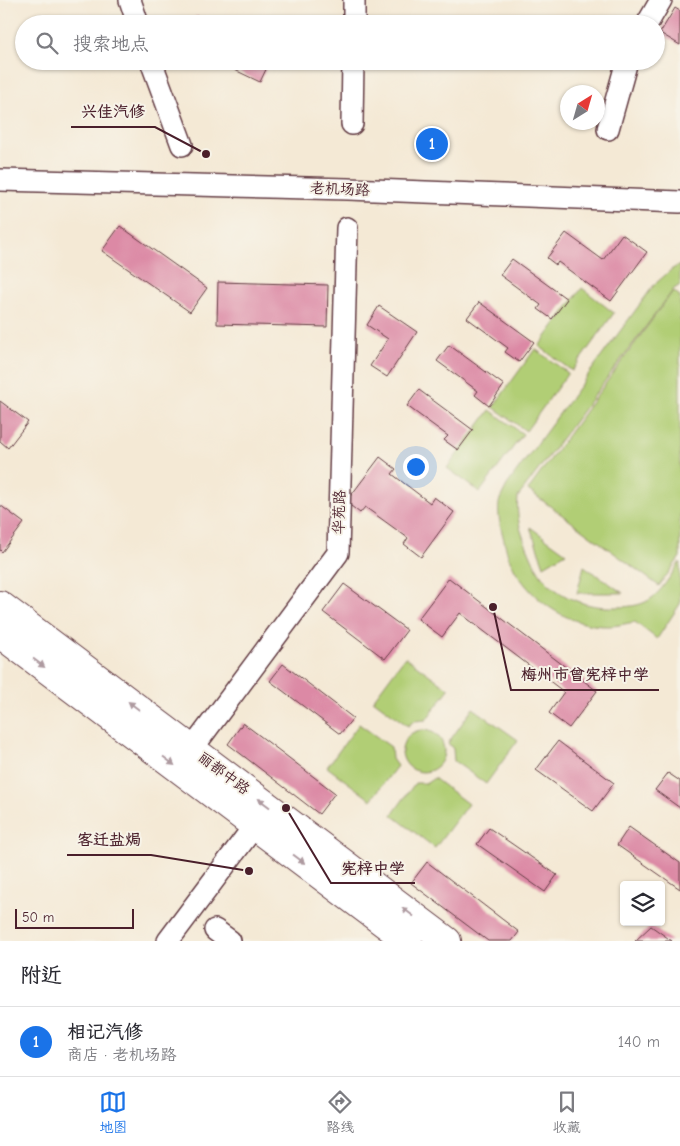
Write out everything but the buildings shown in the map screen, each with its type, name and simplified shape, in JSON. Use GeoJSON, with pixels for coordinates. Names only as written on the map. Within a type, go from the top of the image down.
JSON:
{"type":"FeatureCollection","features":[{"type":"Feature","properties":{"kind":"main road","name":"丽都中路"},"geometry":{"type":"LineString","coordinates":[[0,605],[447,941]]}},
{"type":"Feature","properties":{"kind":"main road","name":"丽都中路"},"geometry":{"type":"LineString","coordinates":[[0,634],[408,941]]}},
{"type":"Feature","properties":{"kind":"street"},"geometry":{"type":"LineString","coordinates":[[130,0],[135,15]]}},
{"type":"Feature","properties":{"kind":"street"},"geometry":{"type":"LineString","coordinates":[[354,0],[354,15]]}},
{"type":"Feature","properties":{"kind":"street"},"geometry":{"type":"LineString","coordinates":[[652,15],[660,0]]}},
{"type":"Feature","properties":{"kind":"street"},"geometry":{"type":"LineString","coordinates":[[154,70],[182,145]]}},
{"type":"Feature","properties":{"kind":"street"},"geometry":{"type":"LineString","coordinates":[[352,124],[353,70]]}},
{"type":"Feature","properties":{"kind":"street"},"geometry":{"type":"LineString","coordinates":[[608,129],[624,70]]}},
{"type":"Feature","properties":{"kind":"street","name":"老机场路"},"geometry":{"type":"LineString","coordinates":[[0,180],[679,199]]}},
{"type":"Feature","properties":{"kind":"street","name":"华苑路"},"geometry":{"type":"LineString","coordinates":[[192,749],[338,553],[347,228]]}},
{"type":"Feature","properties":{"kind":"street"},"geometry":{"type":"LineString","coordinates":[[168,941],[255,825]]}},
{"type":"Feature","properties":{"kind":"green space"},"geometry":{"type":"Polygon","coordinates":[[[680,265],[680,285],[674,289],[518,497],[518,517],[521,530],[534,563],[545,580],[556,590],[572,599],[589,605],[607,607],[641,604],[654,597],[680,562],[680,604],[657,639],[635,622],[609,626],[579,622],[564,616],[539,599],[518,575],[510,560],[500,525],[499,503],[507,485],[654,285],[672,269],[680,265]]]}},
{"type":"Feature","properties":{"kind":"green space"},"geometry":{"type":"Polygon","coordinates":[[[582,288],[614,313],[572,371],[539,346],[582,288]]]}},
{"type":"Feature","properties":{"kind":"green space"},"geometry":{"type":"Polygon","coordinates":[[[673,291],[680,296],[680,557],[659,586],[528,490],[673,291]]]}},
{"type":"Feature","properties":{"kind":"green space"},"geometry":{"type":"Polygon","coordinates":[[[535,349],[568,373],[526,431],[493,407],[535,349]]]}},
{"type":"Feature","properties":{"kind":"green space"},"geometry":{"type":"Polygon","coordinates":[[[490,410],[523,434],[480,492],[447,468],[490,410]]]}},
{"type":"Feature","properties":{"kind":"green space"},"geometry":{"type":"Polygon","coordinates":[[[530,527],[566,553],[544,566],[530,527]]]}},
{"type":"Feature","properties":{"kind":"green space"},"geometry":{"type":"Polygon","coordinates":[[[584,566],[623,593],[577,593],[584,566]]]}},
{"type":"Feature","properties":{"kind":"green space"},"geometry":{"type":"Polygon","coordinates":[[[405,657],[449,689],[426,720],[414,721],[408,726],[373,700],[405,657]]]}},
{"type":"Feature","properties":{"kind":"green space"},"geometry":{"type":"Polygon","coordinates":[[[473,708],[518,740],[486,784],[454,761],[453,749],[448,743],[473,708]]]}},
{"type":"Feature","properties":{"kind":"green space"},"geometry":{"type":"Polygon","coordinates":[[[359,724],[391,747],[392,759],[397,766],[371,800],[327,767],[359,724]]]}},
{"type":"Feature","properties":{"kind":"green space"},"geometry":{"type":"Polygon","coordinates":[[[427,730],[435,733],[441,739],[444,751],[441,763],[435,769],[419,772],[411,769],[405,763],[402,747],[405,739],[411,733],[427,730]]]}},
{"type":"Feature","properties":{"kind":"green space"},"geometry":{"type":"Polygon","coordinates":[[[434,778],[468,804],[435,848],[392,815],[415,783],[427,783],[434,778]]]}},
{"type":"Feature","properties":{"kind":"place","name":"相记汽修"},"geometry":{"type":"Point","coordinates":[432,144]}},
{"type":"Feature","properties":{"kind":"place","name":"兴佳汽修"},"geometry":{"type":"Point","coordinates":[206,154]}},
{"type":"Feature","properties":{"kind":"place","name":"梅州市曾宪梓中学"},"geometry":{"type":"Point","coordinates":[493,607]}},
{"type":"Feature","properties":{"kind":"place","name":"宪梓中学"},"geometry":{"type":"Point","coordinates":[286,808]}},
{"type":"Feature","properties":{"kind":"place","name":"客迁盐焗"},"geometry":{"type":"Point","coordinates":[249,871]}}]}
